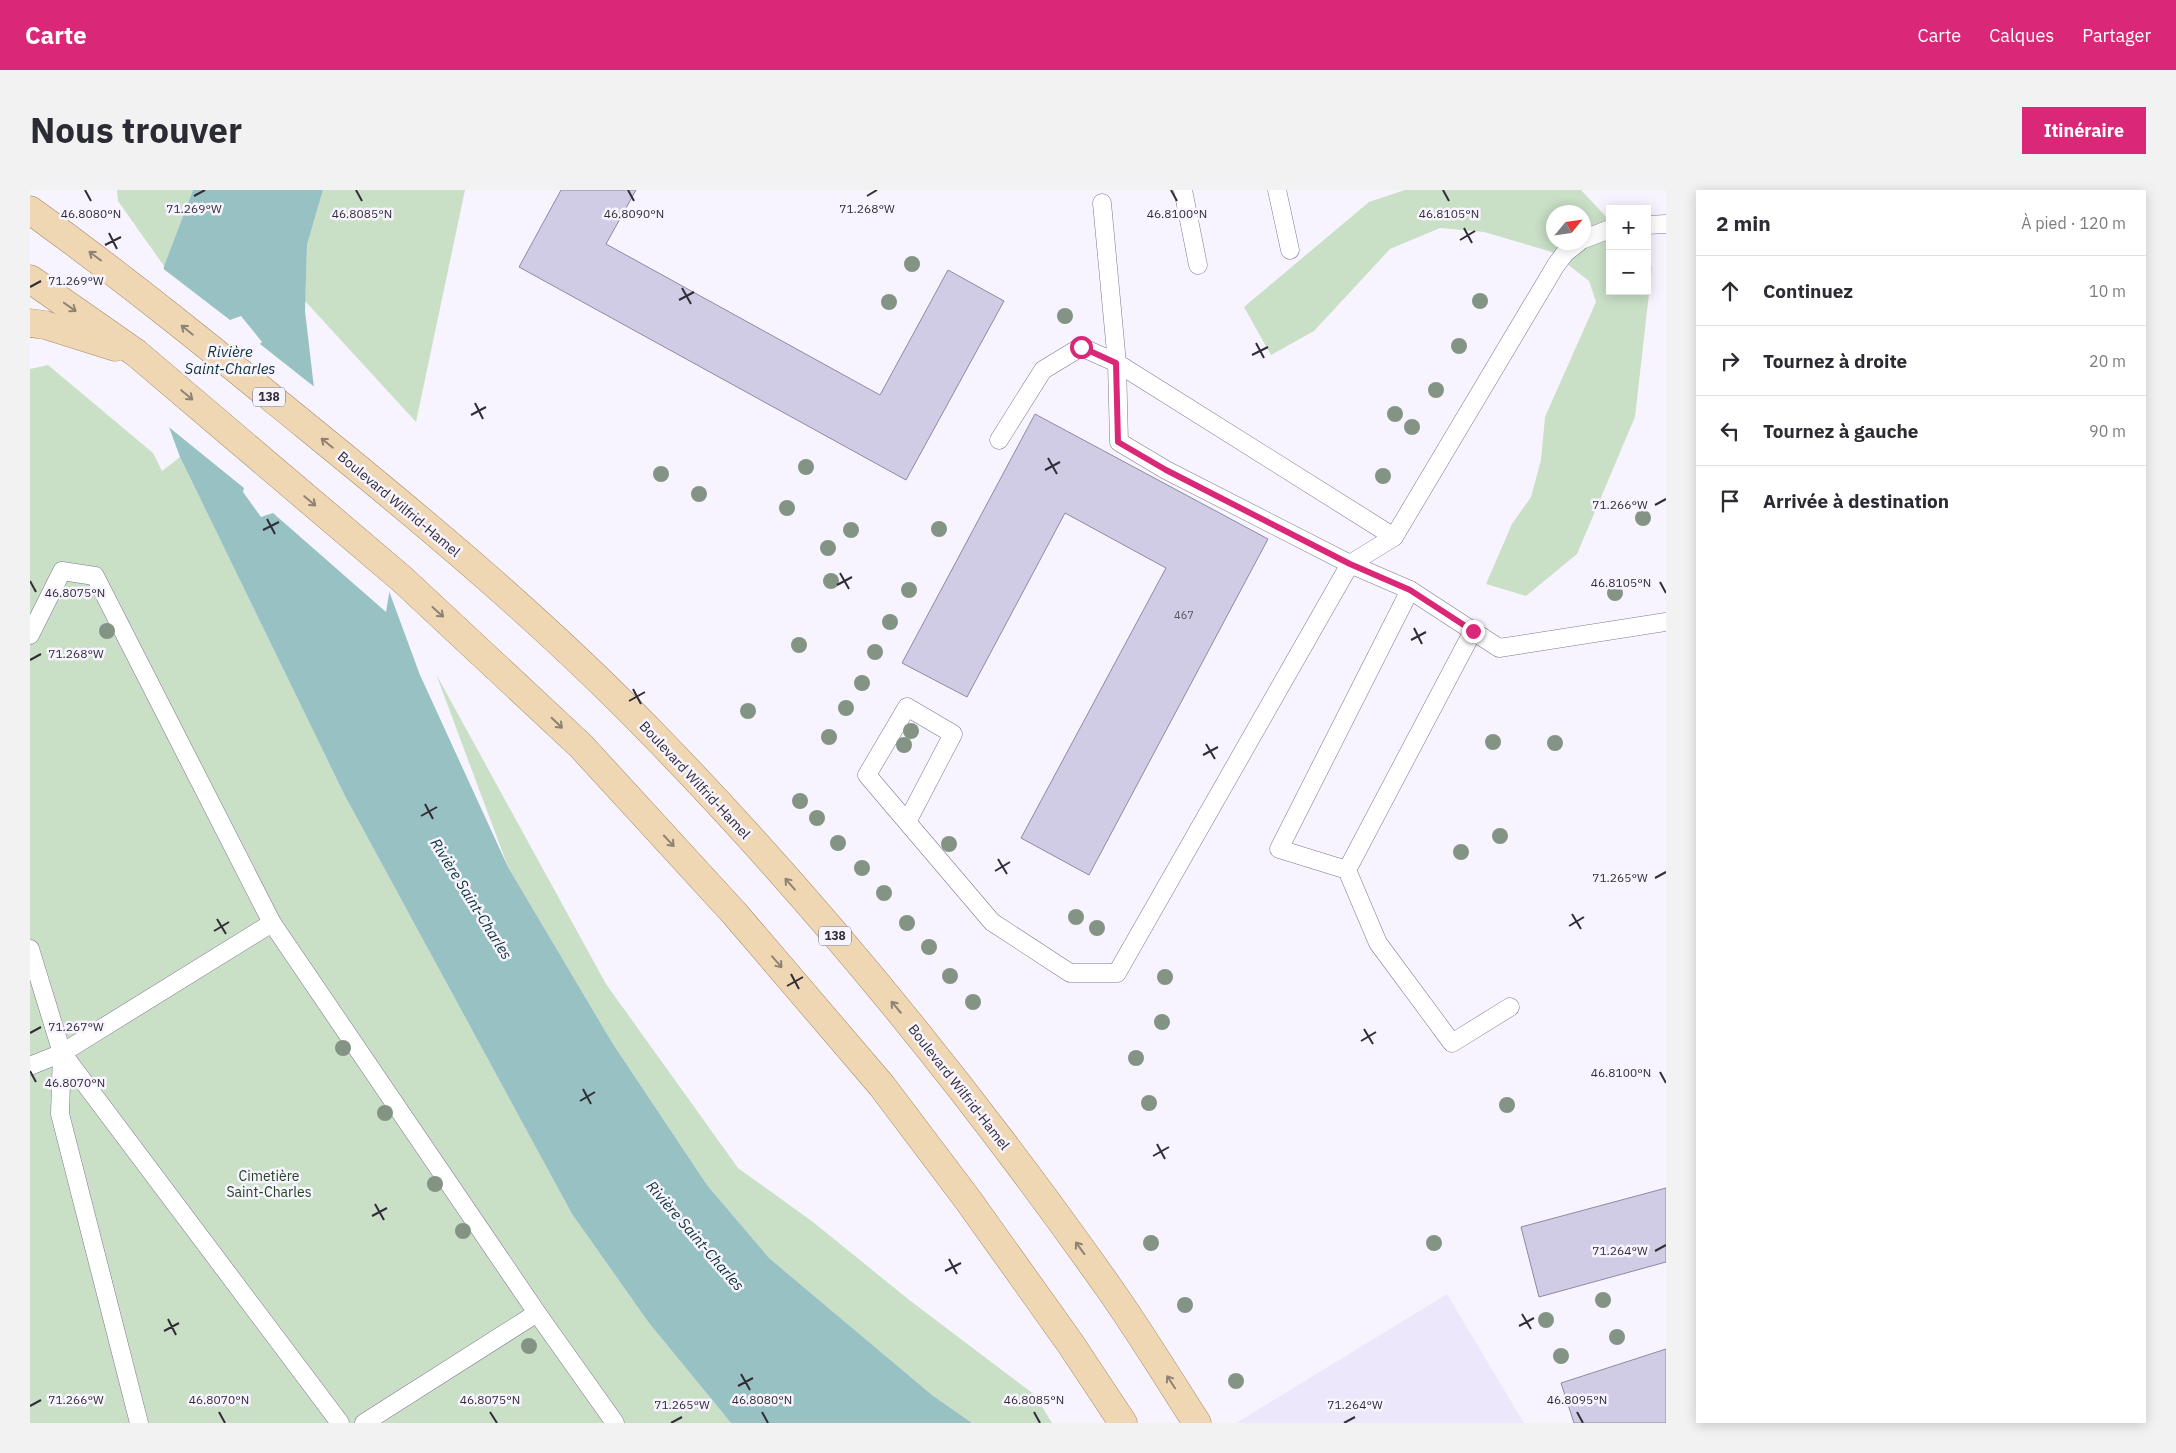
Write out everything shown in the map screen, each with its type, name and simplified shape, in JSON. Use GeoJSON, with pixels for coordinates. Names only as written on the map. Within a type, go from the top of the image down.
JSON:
{"type":"FeatureCollection","features":[{"type":"Feature","properties":{"kind":"main road","name":"Boulevard Wilfrid-Hamel"},"geometry":{"type":"LineString","coordinates":[[30,210],[133,286],[406,507],[556,638],[649,729],[758,848],[928,1046],[1028,1176],[1111,1291],[1197,1423]]}},
{"type":"Feature","properties":{"kind":"main road"},"geometry":{"type":"LineString","coordinates":[[30,279],[136,352],[402,579],[581,746],[806,996],[882,1086],[968,1200],[1070,1343],[1123,1423]]}},
{"type":"Feature","properties":{"kind":"main road"},"geometry":{"type":"LineString","coordinates":[[30,323],[45,325],[136,352]]}},
{"type":"Feature","properties":{"kind":"lane"},"geometry":{"type":"LineString","coordinates":[[1183,190],[1198,265]]}},
{"type":"Feature","properties":{"kind":"lane"},"geometry":{"type":"LineString","coordinates":[[1277,190],[1290,250]]}},
{"type":"Feature","properties":{"kind":"lane"},"geometry":{"type":"LineString","coordinates":[[1102,203],[1116,363],[1118,442],[1166,470],[1350,564],[1410,590],[1499,648],[1666,622]]}},
{"type":"Feature","properties":{"kind":"lane"},"geometry":{"type":"LineString","coordinates":[[1651,225],[1666,224]]}},
{"type":"Feature","properties":{"kind":"lane"},"geometry":{"type":"LineString","coordinates":[[1591,236],[1606,231]]}},
{"type":"Feature","properties":{"kind":"lane"},"geometry":{"type":"LineString","coordinates":[[907,822],[953,734],[907,707],[867,775],[992,922],[1070,973],[1117,973],[1350,564],[1394,537],[1556,265],[1571,250]]}},
{"type":"Feature","properties":{"kind":"lane"},"geometry":{"type":"LineString","coordinates":[[999,440],[1043,370],[1081,347],[1116,363],[1394,537]]}},
{"type":"Feature","properties":{"kind":"lane"},"geometry":{"type":"LineString","coordinates":[[30,635],[62,571],[95,576],[272,923],[537,1313],[615,1423]]}},
{"type":"Feature","properties":{"kind":"lane"},"geometry":{"type":"LineString","coordinates":[[1410,590],[1279,849],[1347,870],[1378,943],[1452,1043],[1510,1007]]}},
{"type":"Feature","properties":{"kind":"lane"},"geometry":{"type":"LineString","coordinates":[[1347,870],[1473,631]]}},
{"type":"Feature","properties":{"kind":"lane"},"geometry":{"type":"LineString","coordinates":[[30,1066],[62,1054],[272,923]]}},
{"type":"Feature","properties":{"kind":"lane"},"geometry":{"type":"LineString","coordinates":[[30,949],[62,1054],[60,1114],[139,1423]]}},
{"type":"Feature","properties":{"kind":"lane"},"geometry":{"type":"LineString","coordinates":[[62,1054],[340,1423]]}},
{"type":"Feature","properties":{"kind":"lane"},"geometry":{"type":"LineString","coordinates":[[364,1423],[537,1313]]}},
{"type":"Feature","properties":{"kind":"shaded area"},"geometry":{"type":"Polygon","coordinates":[[[1447,1294],[1524,1423],[1236,1423],[1447,1294]]]}},
{"type":"Feature","properties":{"kind":"green space"},"geometry":{"type":"Polygon","coordinates":[[[117,190],[193,190],[164,266],[118,201],[117,190]]]}},
{"type":"Feature","properties":{"kind":"green space"},"geometry":{"type":"Polygon","coordinates":[[[323,190],[465,190],[416,422],[305,301],[307,245],[323,190]]]}},
{"type":"Feature","properties":{"kind":"green space"},"geometry":{"type":"Polygon","coordinates":[[[1405,190],[1581,190],[1606,217],[1606,295],[1649,295],[1635,417],[1577,554],[1526,596],[1486,584],[1512,524],[1531,497],[1541,460],[1545,417],[1596,302],[1589,281],[1552,252],[1484,232],[1440,228],[1390,249],[1314,331],[1271,355],[1244,307],[1369,202],[1405,190]]]}},
{"type":"Feature","properties":{"kind":"green space","name":"Cimetière Saint-Charles"},"geometry":{"type":"Polygon","coordinates":[[[48,365],[153,453],[162,471],[180,457],[345,796],[572,1214],[649,1323],[731,1423],[30,1423],[30,369],[48,365]]]}},
{"type":"Feature","properties":{"kind":"green space"},"geometry":{"type":"Polygon","coordinates":[[[436,674],[606,984],[738,1168],[813,1222],[908,1299],[1035,1395],[1052,1423],[972,1423],[932,1395],[769,1258],[707,1185],[613,1044],[508,867],[436,674]]]}},
{"type":"Feature","properties":{"kind":"water","name":"Rivière Saint-Charles"},"geometry":{"type":"Polygon","coordinates":[[[193,190],[323,190],[307,245],[305,311],[314,388],[420,675],[508,867],[613,1044],[707,1185],[769,1258],[932,1395],[972,1423],[731,1423],[649,1323],[572,1214],[345,796],[180,457],[147,367],[164,266],[193,190]]]}},
{"type":"Feature","properties":{"kind":"pier"},"geometry":{"type":"Polygon","coordinates":[[[161,267],[230,320],[241,316],[262,342],[260,344],[317,389],[390,588],[386,612],[273,513],[261,517],[243,492],[244,488],[165,424],[145,367],[161,267]]]}},
{"type":"Feature","properties":{"kind":"building"},"geometry":{"type":"Polygon","coordinates":[[[561,190],[636,190],[606,244],[880,395],[948,270],[1004,301],[906,480],[519,267],[561,190]]]}},
{"type":"Feature","properties":{"kind":"building"},"geometry":{"type":"Polygon","coordinates":[[[1035,414],[1268,539],[1089,875],[1021,838],[1166,568],[1065,513],[967,697],[902,663],[1035,414]]]}},
{"type":"Feature","properties":{"kind":"building"},"geometry":{"type":"Polygon","coordinates":[[[1666,1188],[1666,1262],[1539,1297],[1521,1227],[1666,1188]]]}},
{"type":"Feature","properties":{"kind":"building"},"geometry":{"type":"Polygon","coordinates":[[[1666,1349],[1666,1423],[1574,1423],[1561,1383],[1666,1349]]]}},
{"type":"Feature","properties":{"kind":"route"},"geometry":{"type":"LineString","coordinates":[[1081,347],[1116,363],[1118,442],[1166,470],[1350,564],[1410,590],[1473,631]]}}]}
